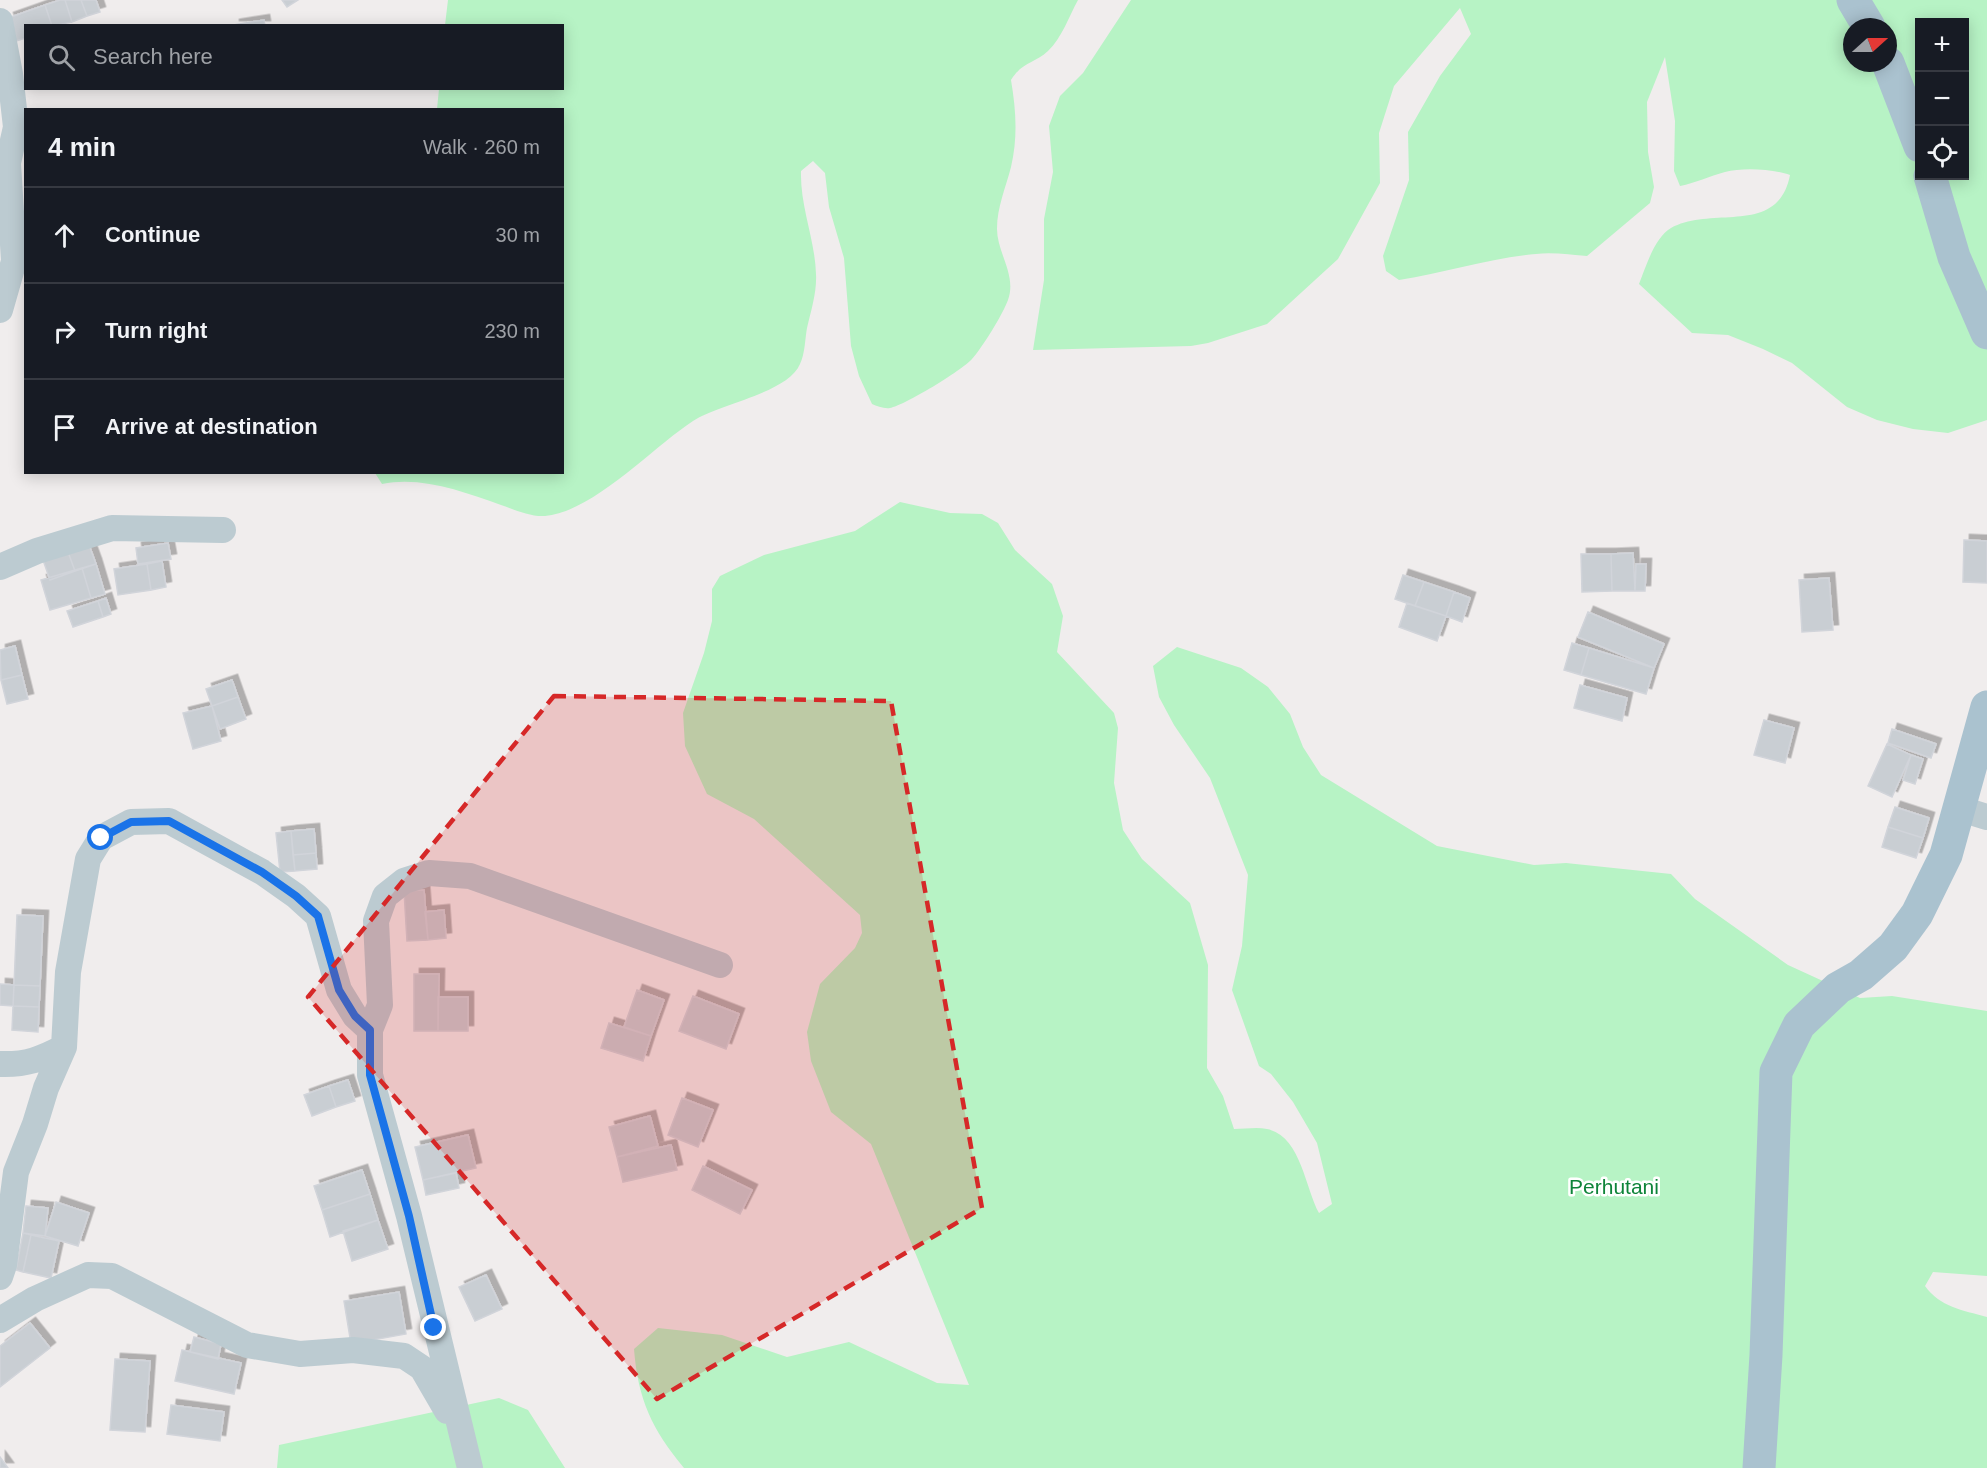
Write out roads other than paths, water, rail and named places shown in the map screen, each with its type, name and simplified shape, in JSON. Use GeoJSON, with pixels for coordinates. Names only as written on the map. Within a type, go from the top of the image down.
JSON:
{"type":"FeatureCollection","features":[{"type":"Feature","properties":{"kind":"main road"},"geometry":{"type":"LineString","coordinates":[[1853,0],[1864,18]]}},
{"type":"Feature","properties":{"kind":"main road"},"geometry":{"type":"LineString","coordinates":[[1891,72],[1915,133]]}},
{"type":"Feature","properties":{"kind":"main road"},"geometry":{"type":"LineString","coordinates":[[1931,180],[1954,257],[1987,333]]}},
{"type":"Feature","properties":{"kind":"main road"},"geometry":{"type":"LineString","coordinates":[[1759,1468],[1766,1355],[1776,1072],[1799,1025],[1839,988],[1862,975],[1899,939],[1917,914],[1946,855],[1974,813],[1987,707]]}},
{"type":"Feature","properties":{"kind":"street"},"geometry":{"type":"LineString","coordinates":[[0,21],[10,74],[16,127],[8,163],[14,261],[0,310]]}},
{"type":"Feature","properties":{"kind":"street"},"geometry":{"type":"LineString","coordinates":[[0,567],[38,551],[112,528],[223,530]]}},
{"type":"Feature","properties":{"kind":"street"},"geometry":{"type":"LineString","coordinates":[[0,1277],[4,1265],[16,1172],[46,1088],[64,1047],[68,972],[88,859],[101,838],[131,822],[169,821],[262,872],[296,896],[318,916],[339,990],[355,1016],[370,1030]]}},
{"type":"Feature","properties":{"kind":"street"},"geometry":{"type":"LineString","coordinates":[[468,1461],[409,1216],[370,1075],[370,1030],[380,1005],[376,921],[385,896],[404,881],[429,873],[470,876],[720,965]]}},
{"type":"Feature","properties":{"kind":"street"},"geometry":{"type":"LineString","coordinates":[[0,1064],[21,1065],[39,1060],[64,1047]]}},
{"type":"Feature","properties":{"kind":"street"},"geometry":{"type":"LineString","coordinates":[[0,1320],[35,1299],[88,1275],[112,1276],[247,1345],[300,1354],[353,1350],[404,1356],[422,1368],[442,1400],[468,1461]]}},
{"type":"Feature","properties":{"kind":"park label","name":"Perhutani"},"geometry":{"type":"Point","coordinates":[1614,1186]}}]}
